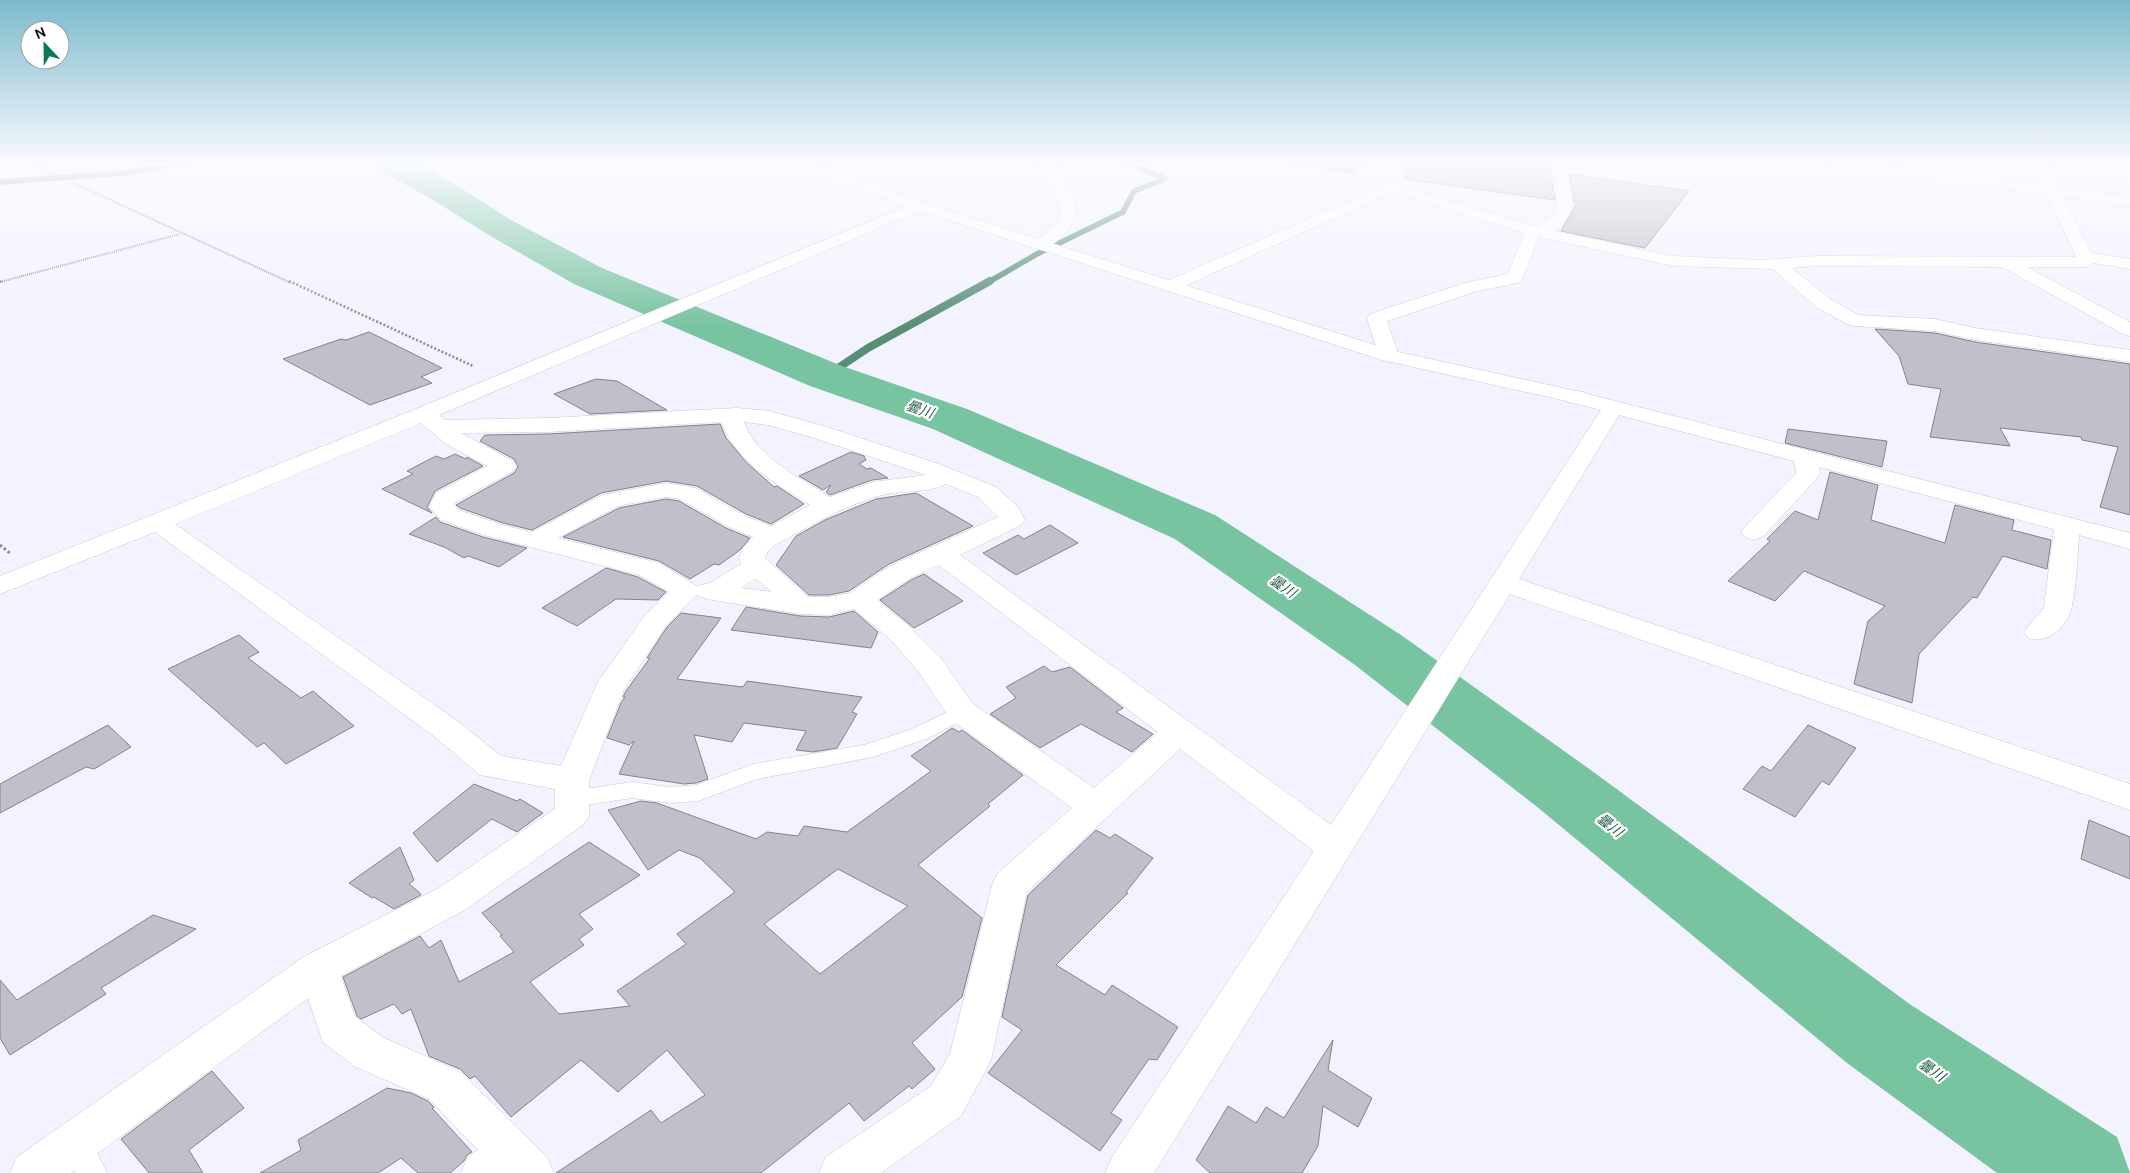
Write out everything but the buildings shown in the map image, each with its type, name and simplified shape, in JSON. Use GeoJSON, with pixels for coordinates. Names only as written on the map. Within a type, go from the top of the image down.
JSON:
{"type":"FeatureCollection","features":[{"type":"Feature","properties":{"kind":"street"},"geometry":{"type":"LineString","coordinates":[[0,586],[158,522],[431,420],[503,379],[890,218]]}},
{"type":"Feature","properties":{"kind":"street"},"geometry":{"type":"LineString","coordinates":[[956,218],[1063,250],[1389,356],[1614,406],[2130,541]]}},
{"type":"Feature","properties":{"kind":"street"},"geometry":{"type":"LineString","coordinates":[[1042,244],[1061,228],[1067,218]]}},
{"type":"Feature","properties":{"kind":"street"},"geometry":{"type":"LineString","coordinates":[[1170,286],[1322,218]]}},
{"type":"Feature","properties":{"kind":"street"},"geometry":{"type":"LineString","coordinates":[[1493,218],[1541,233],[1673,261],[1762,265],[1816,261],[2086,262],[2066,218]]}},
{"type":"Feature","properties":{"kind":"street"},"geometry":{"type":"LineString","coordinates":[[1389,356],[1377,318],[1470,288],[1515,278],[1532,234],[1541,233],[1559,218]]}},
{"type":"Feature","properties":{"kind":"street"},"geometry":{"type":"LineString","coordinates":[[2085,257],[2130,264]]}},
{"type":"Feature","properties":{"kind":"street"},"geometry":{"type":"LineString","coordinates":[[2007,263],[2130,330]]}},
{"type":"Feature","properties":{"kind":"street"},"geometry":{"type":"LineString","coordinates":[[1777,264],[1823,304],[1854,320],[1935,325],[1974,334],[2130,356]]}},
{"type":"Feature","properties":{"kind":"street"},"geometry":{"type":"LineString","coordinates":[[1128,1173],[1336,848],[1614,406]]}},
{"type":"Feature","properties":{"kind":"street"},"geometry":{"type":"LineString","coordinates":[[730,416],[769,418],[819,432],[987,492],[1009,512],[1012,520],[900,572],[859,599],[829,606],[800,605],[701,591],[649,570],[534,542],[450,515],[441,507],[445,498],[504,466],[454,440],[431,420],[548,425],[730,416]]}},
{"type":"Feature","properties":{"kind":"street"},"geometry":{"type":"LineString","coordinates":[[730,416],[734,428],[745,446],[760,461],[828,506]]}},
{"type":"Feature","properties":{"kind":"street"},"geometry":{"type":"LineString","coordinates":[[1754,532],[1808,474],[1805,455]]}},
{"type":"Feature","properties":{"kind":"street"},"geometry":{"type":"LineString","coordinates":[[800,605],[782,586],[756,566],[752,558],[756,548],[772,536],[828,506],[873,490],[928,483],[946,476]]}},
{"type":"Feature","properties":{"kind":"street"},"geometry":{"type":"LineString","coordinates":[[534,542],[611,500],[666,490],[687,493],[736,521],[772,536]]}},
{"type":"Feature","properties":{"kind":"street"},"geometry":{"type":"LineString","coordinates":[[158,522],[174,536],[445,728],[492,766],[572,789]]}},
{"type":"Feature","properties":{"kind":"street"},"geometry":{"type":"LineString","coordinates":[[2038,632],[2049,623],[2058,607],[2067,524]]}},
{"type":"Feature","properties":{"kind":"street"},"geometry":{"type":"LineString","coordinates":[[942,554],[1336,848]]}},
{"type":"Feature","properties":{"kind":"street"},"geometry":{"type":"LineString","coordinates":[[33,1173],[318,968],[452,899],[572,815],[572,789],[609,689],[656,620],[701,591],[756,566]]}},
{"type":"Feature","properties":{"kind":"street"},"geometry":{"type":"LineString","coordinates":[[1502,582],[2130,797]]}},
{"type":"Feature","properties":{"kind":"street"},"geometry":{"type":"LineString","coordinates":[[859,599],[900,633],[929,664],[962,712],[1096,807]]}},
{"type":"Feature","properties":{"kind":"street"},"geometry":{"type":"LineString","coordinates":[[842,1173],[946,1101],[970,1060],[1010,884],[1179,731]]}},
{"type":"Feature","properties":{"kind":"street"},"geometry":{"type":"LineString","coordinates":[[318,968],[338,1028],[369,1052],[444,1085],[509,1167]]}},
{"type":"Feature","properties":{"kind":"lane"},"geometry":{"type":"LineString","coordinates":[[572,789],[632,790],[670,795],[698,793],[754,772],[866,752],[918,734],[962,712]]}},
{"type":"Feature","properties":{"kind":"lane"},"geometry":{"type":"LineString","coordinates":[[73,1144],[92,1173]]}},
{"type":"Feature","properties":{"kind":"path"},"geometry":{"type":"LineString","coordinates":[[149,218],[503,379]]}},
{"type":"Feature","properties":{"kind":"path"},"geometry":{"type":"LineString","coordinates":[[0,282],[182,233]]}},
{"type":"Feature","properties":{"kind":"waterway","name":"曇川"},"geometry":{"type":"LineString","coordinates":[[484,218],[588,276],[826,376],[950,419],[1195,527],[1378,650],[1562,787],[1879,1034],[2081,1173]]}},
{"type":"Feature","properties":{"kind":"waterway"},"geometry":{"type":"LineString","coordinates":[[987,283],[1037,254],[1111,218]]}},
{"type":"Feature","properties":{"kind":"waterway"},"geometry":{"type":"LineString","coordinates":[[826,376],[868,348],[990,281]]}}]}
